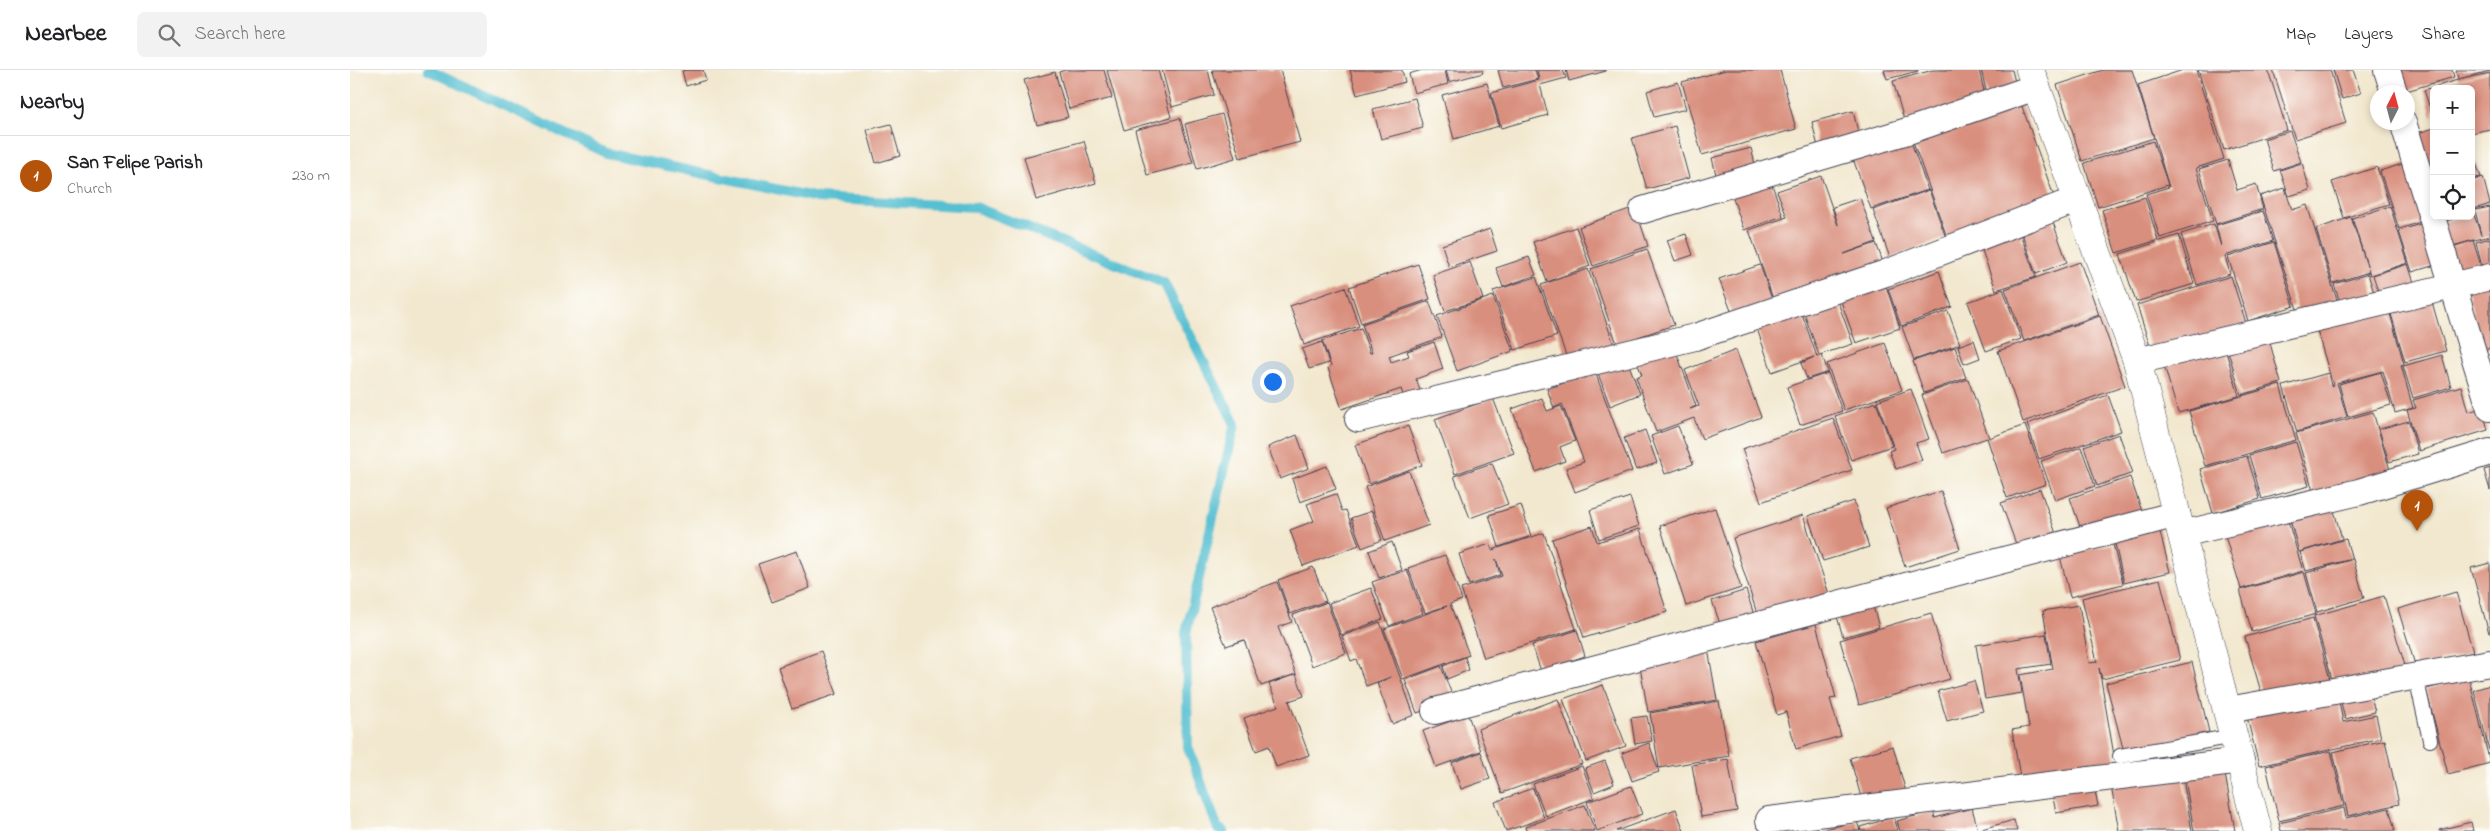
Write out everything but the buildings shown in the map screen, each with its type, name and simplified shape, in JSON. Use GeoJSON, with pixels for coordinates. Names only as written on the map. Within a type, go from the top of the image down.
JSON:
{"type":"FeatureCollection","features":[{"type":"Feature","properties":{"kind":"main road"},"geometry":{"type":"LineString","coordinates":[[2035,75],[2137,361],[2258,831]]}},
{"type":"Feature","properties":{"kind":"street"},"geometry":{"type":"LineString","coordinates":[[2387,70],[2392,85]]}},
{"type":"Feature","properties":{"kind":"street"},"geometry":{"type":"LineString","coordinates":[[1643,210],[1911,130],[2035,75]]}},
{"type":"Feature","properties":{"kind":"street"},"geometry":{"type":"LineString","coordinates":[[2405,130],[2490,408]]}},
{"type":"Feature","properties":{"kind":"street"},"geometry":{"type":"LineString","coordinates":[[1358,419],[1695,337],[1886,273],[2078,199]]}},
{"type":"Feature","properties":{"kind":"street"},"geometry":{"type":"LineString","coordinates":[[2137,361],[2490,277]]}},
{"type":"Feature","properties":{"kind":"street"},"geometry":{"type":"LineString","coordinates":[[1435,711],[2179,524],[2359,492],[2490,452]]}},
{"type":"Feature","properties":{"kind":"street"},"geometry":{"type":"LineString","coordinates":[[2228,710],[2490,664]]}},
{"type":"Feature","properties":{"kind":"street"},"geometry":{"type":"LineString","coordinates":[[1769,820],[2238,749]]}},
{"type":"Feature","properties":{"kind":"lane"},"geometry":{"type":"LineString","coordinates":[[2416,677],[2430,740]]}},
{"type":"Feature","properties":{"kind":"lane"},"geometry":{"type":"LineString","coordinates":[[2120,756],[2238,749]]}},
{"type":"Feature","properties":{"kind":"waterway"},"geometry":{"type":"LineString","coordinates":[[428,70],[606,153],[818,198],[975,207],[1164,283],[1235,424],[1186,633],[1188,747],[1218,829],[1224,831]]}},
{"type":"Feature","properties":{"kind":"place","name":"San Felipe Parish"},"geometry":{"type":"Point","coordinates":[2417,531]}}]}
